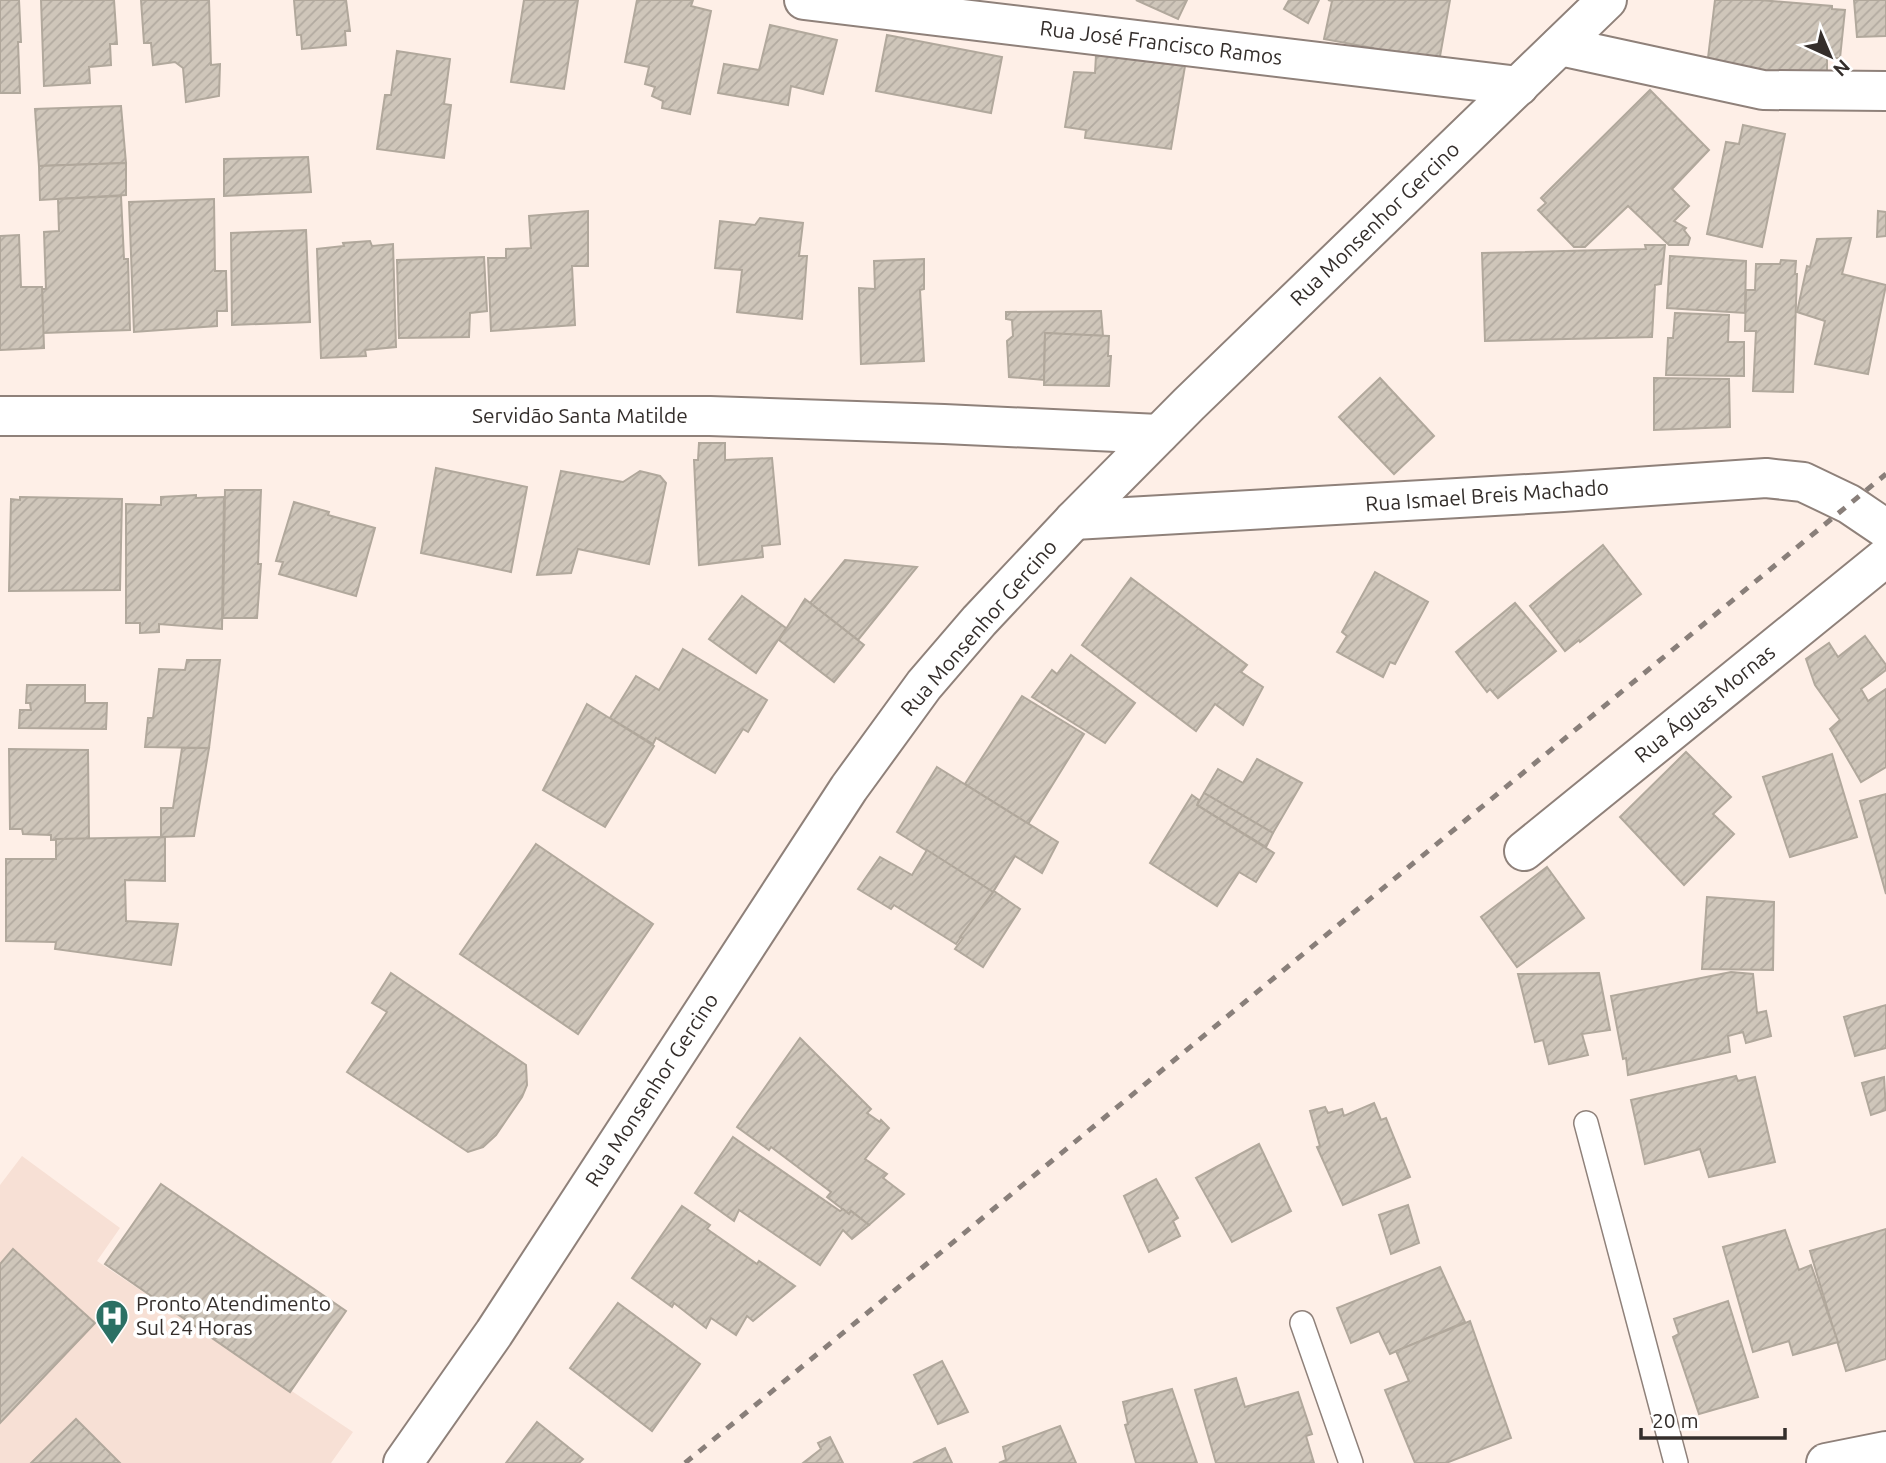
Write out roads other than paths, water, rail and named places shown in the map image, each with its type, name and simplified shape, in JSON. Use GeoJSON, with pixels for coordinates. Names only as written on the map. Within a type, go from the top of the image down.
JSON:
{"type":"FeatureCollection","features":[{"type":"Feature","properties":{"kind":"street","name":"Rua José Francisco Ramos"},"geometry":{"type":"LineString","coordinates":[[804,0],[1519,86]]}},
{"type":"Feature","properties":{"kind":"street","name":"Rua Monsenhor Gercino"},"geometry":{"type":"LineString","coordinates":[[403,1463],[494,1332],[849,788],[924,685],[979,621],[1159,434],[1608,0]]}},
{"type":"Feature","properties":{"kind":"street"},"geometry":{"type":"LineString","coordinates":[[1560,46],[1763,90],[1886,91]]}},
{"type":"Feature","properties":{"kind":"street","name":"Servidão Santa Matilde"},"geometry":{"type":"LineString","coordinates":[[0,416],[710,416],[1159,434]]}},
{"type":"Feature","properties":{"kind":"street","name":"Rua Ismael Breis Machado"},"geometry":{"type":"LineString","coordinates":[[1074,520],[1766,478],[1803,482],[1849,504],[1886,529]]}},
{"type":"Feature","properties":{"kind":"street","name":"Rua Águas Mornas"},"geometry":{"type":"LineString","coordinates":[[1524,850],[1886,557]]}},
{"type":"Feature","properties":{"kind":"street"},"geometry":{"type":"LineString","coordinates":[[1826,1463],[1886,1451]]}},
{"type":"Feature","properties":{"kind":"lane"},"geometry":{"type":"LineString","coordinates":[[1586,1123],[1676,1463]]}},
{"type":"Feature","properties":{"kind":"lane"},"geometry":{"type":"LineString","coordinates":[[1302,1323],[1351,1463]]}},
{"type":"Feature","properties":{"kind":"railway"},"geometry":{"type":"LineString","coordinates":[[685,1463],[1886,474]]}},
{"type":"Feature","properties":{"kind":"place","name":"Pronto Atendimento Sul 24 Horas"},"geometry":{"type":"Point","coordinates":[112,1346]}}]}
